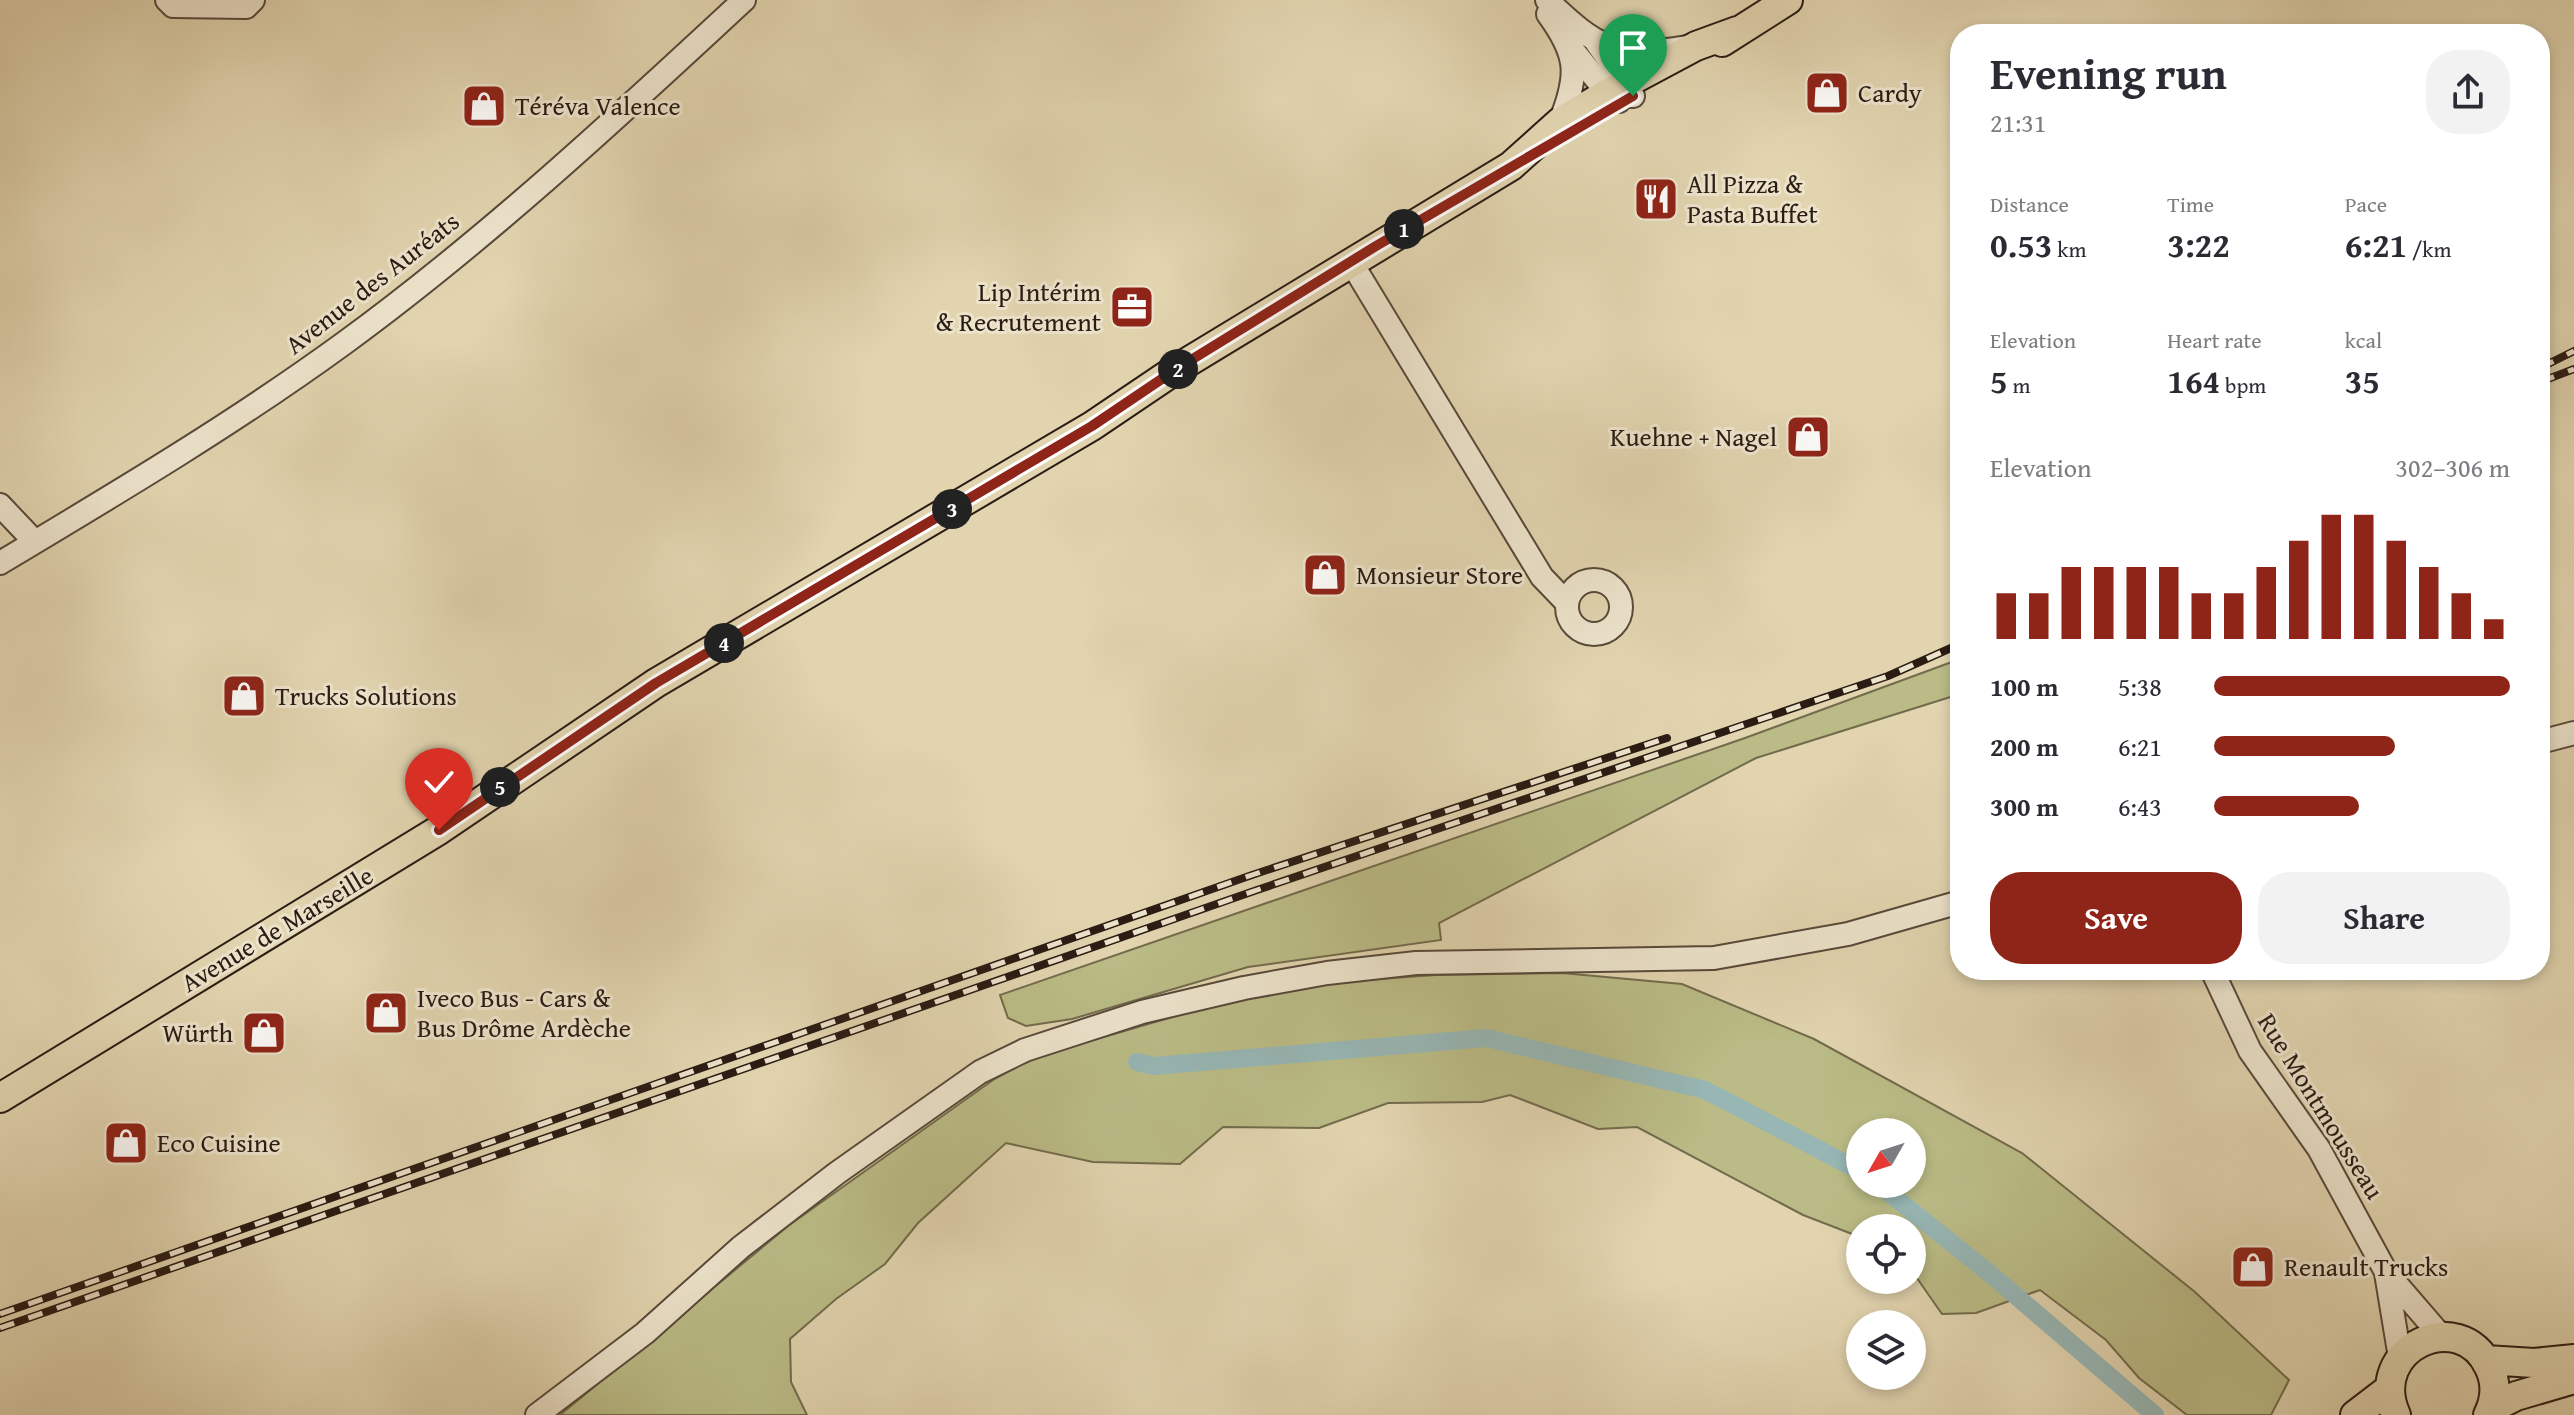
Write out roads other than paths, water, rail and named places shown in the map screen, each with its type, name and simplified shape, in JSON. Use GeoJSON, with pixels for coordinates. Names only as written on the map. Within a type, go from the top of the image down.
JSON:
{"type":"FeatureCollection","features":[{"type":"Feature","properties":{"kind":"main road"},"geometry":{"type":"LineString","coordinates":[[1511,166],[1552,146],[1620,95],[1788,0]]}},
{"type":"Feature","properties":{"kind":"main road","name":"Avenue de Marseille"},"geometry":{"type":"LineString","coordinates":[[0,1098],[439,830],[656,683],[1080,433],[1351,262],[1511,166],[1560,122],[1620,95],[1696,46],[1737,31]]}},
{"type":"Feature","properties":{"kind":"main road"},"geometry":{"type":"LineString","coordinates":[[2355,1415],[2393,1402],[2392,1372],[2400,1358],[2412,1346],[2426,1339],[2442,1337],[2474,1347],[2486,1360],[2493,1375],[2495,1392],[2490,1412]]}},
{"type":"Feature","properties":{"kind":"main road"},"geometry":{"type":"LineString","coordinates":[[2486,1360],[2534,1363],[2574,1359]]}},
{"type":"Feature","properties":{"kind":"main road"},"geometry":{"type":"LineString","coordinates":[[2490,1412],[2516,1396],[2574,1379]]}},
{"type":"Feature","properties":{"kind":"street"},"geometry":{"type":"LineString","coordinates":[[167,0],[173,6],[246,7],[253,0]]}},
{"type":"Feature","properties":{"kind":"street","name":"Avenue des Auréats"},"geometry":{"type":"LineString","coordinates":[[0,563],[183,452],[345,342],[490,227],[744,0]]}},
{"type":"Feature","properties":{"kind":"street"},"geometry":{"type":"LineString","coordinates":[[1538,0],[1571,48],[1620,95]]}},
{"type":"Feature","properties":{"kind":"street"},"geometry":{"type":"LineString","coordinates":[[1547,0],[1596,42],[1631,52],[1696,46]]}},
{"type":"Feature","properties":{"kind":"street"},"geometry":{"type":"LineString","coordinates":[[1596,42],[1620,95]]}},
{"type":"Feature","properties":{"kind":"street"},"geometry":{"type":"LineString","coordinates":[[1560,122],[1572,89],[1571,48]]}},
{"type":"Feature","properties":{"kind":"street"},"geometry":{"type":"LineString","coordinates":[[1351,262],[1542,577],[1567,603]]}},
{"type":"Feature","properties":{"kind":"street"},"geometry":{"type":"LineString","coordinates":[[0,505],[35,542]]}},
{"type":"Feature","properties":{"kind":"street"},"geometry":{"type":"LineString","coordinates":[[2550,739],[2574,733]]}},
{"type":"Feature","properties":{"kind":"street"},"geometry":{"type":"LineString","coordinates":[[537,1415],[645,1333],[741,1247],[837,1173],[980,1072],[1025,1050],[1142,1012],[1244,988],[1327,973],[1416,963],[1714,958],[1848,934],[1950,905]]}},
{"type":"Feature","properties":{"kind":"street","name":"Rue Montmousseau"},"geometry":{"type":"LineString","coordinates":[[2217,980],[2250,1051],[2319,1149],[2386,1272],[2442,1337]]}},
{"type":"Feature","properties":{"kind":"street","name":"Rue Montmousseau"},"geometry":{"type":"LineString","coordinates":[[2386,1272],[2400,1358]]}},
{"type":"Feature","properties":{"kind":"waterway"},"geometry":{"type":"LineString","coordinates":[[1137,1062],[1154,1066],[1486,1038],[1705,1090],[1846,1164]]}},
{"type":"Feature","properties":{"kind":"waterway"},"geometry":{"type":"LineString","coordinates":[[1895,1198],[1994,1277],[2155,1415]]}},
{"type":"Feature","properties":{"kind":"railway"},"geometry":{"type":"LineString","coordinates":[[2550,363],[2574,351]]}},
{"type":"Feature","properties":{"kind":"railway"},"geometry":{"type":"LineString","coordinates":[[2550,378],[2574,369]]}},
{"type":"Feature","properties":{"kind":"railway"},"geometry":{"type":"LineString","coordinates":[[0,1328],[1257,890],[1888,676],[1950,648]]}},
{"type":"Feature","properties":{"kind":"railway"},"geometry":{"type":"LineString","coordinates":[[0,1314],[1252,875],[1667,738]]}},
{"type":"Feature","properties":{"kind":"place","name":"Cardy"},"geometry":{"type":"Point","coordinates":[1827,93]}},
{"type":"Feature","properties":{"kind":"place","name":"Téréva Valence"},"geometry":{"type":"Point","coordinates":[484,106]}},
{"type":"Feature","properties":{"kind":"place","name":"All Pizza & Pasta Buffet"},"geometry":{"type":"Point","coordinates":[1656,199]}},
{"type":"Feature","properties":{"kind":"place","name":"Lip Intérim & Recrutement"},"geometry":{"type":"Point","coordinates":[1132,307]}},
{"type":"Feature","properties":{"kind":"place","name":"Kuehne + Nagel"},"geometry":{"type":"Point","coordinates":[1808,437]}},
{"type":"Feature","properties":{"kind":"place","name":"Monsieur Store"},"geometry":{"type":"Point","coordinates":[1325,575]}},
{"type":"Feature","properties":{"kind":"place","name":"Trucks Solutions"},"geometry":{"type":"Point","coordinates":[244,696]}},
{"type":"Feature","properties":{"kind":"place","name":"Iveco Bus - Cars & Bus Drôme Ardèche"},"geometry":{"type":"Point","coordinates":[386,1013]}},
{"type":"Feature","properties":{"kind":"place","name":"Würth"},"geometry":{"type":"Point","coordinates":[264,1033]}},
{"type":"Feature","properties":{"kind":"place","name":"Eco Cuisine"},"geometry":{"type":"Point","coordinates":[126,1143]}},
{"type":"Feature","properties":{"kind":"place","name":"Renault Trucks"},"geometry":{"type":"Point","coordinates":[2253,1267]}}]}
